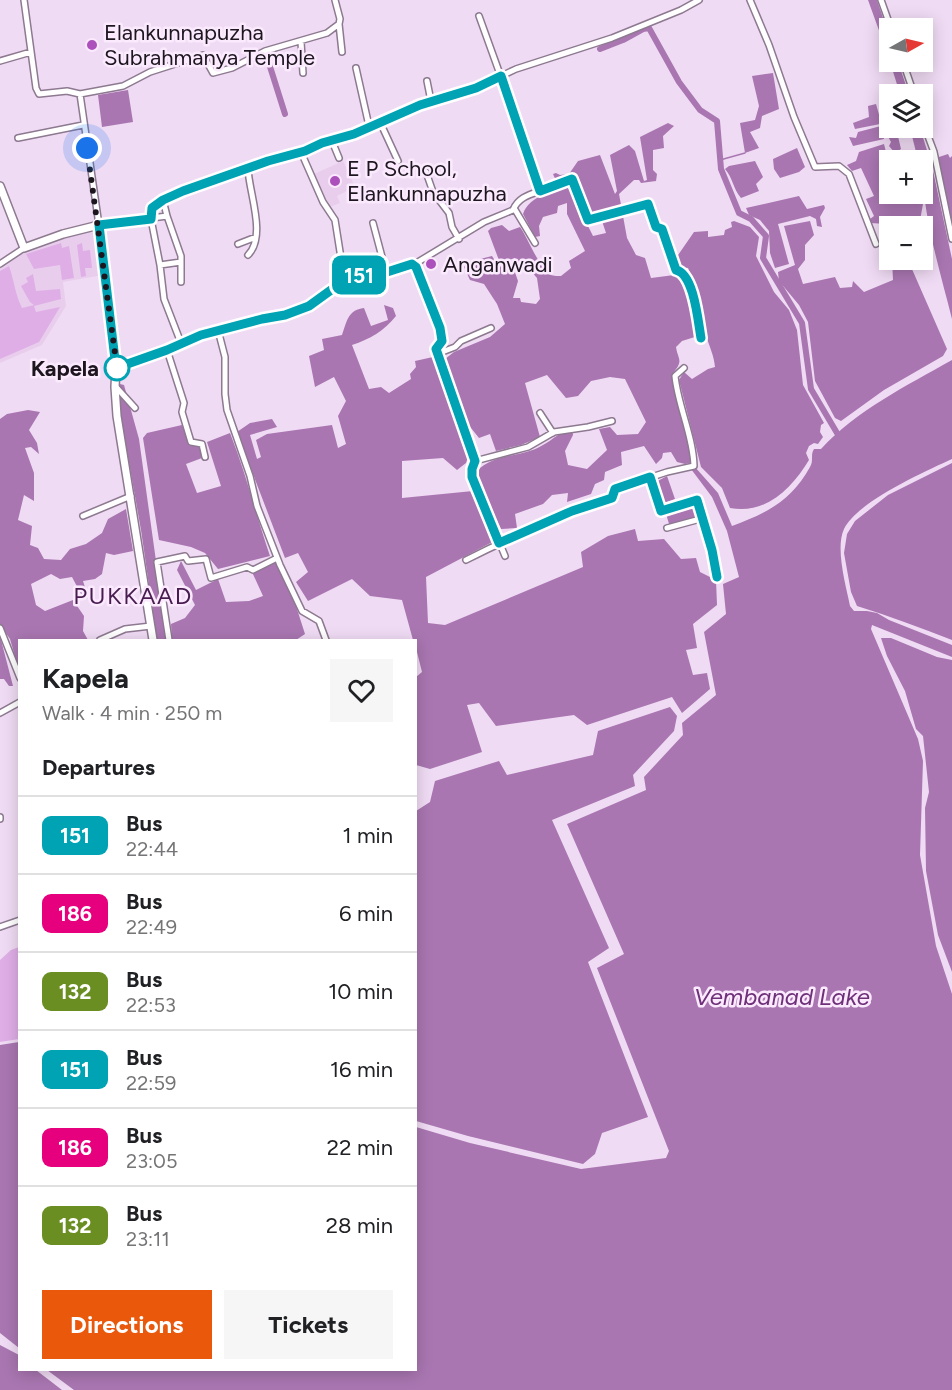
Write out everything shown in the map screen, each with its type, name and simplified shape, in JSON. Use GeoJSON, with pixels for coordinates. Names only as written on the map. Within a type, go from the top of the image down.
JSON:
{"type":"FeatureCollection","features":[{"type":"Feature","properties":{"kind":"street"},"geometry":{"type":"LineString","coordinates":[[24,0],[36,88],[39,94],[67,91],[80,94],[123,86],[150,72],[203,55],[213,73],[232,68],[265,51],[327,33],[339,24]]}},
{"type":"Feature","properties":{"kind":"street"},"geometry":{"type":"LineString","coordinates":[[334,0],[340,19],[342,52]]}},
{"type":"Feature","properties":{"kind":"street"},"geometry":{"type":"LineString","coordinates":[[181,343],[164,299],[151,219],[152,208],[163,200],[332,141],[431,101],[476,88],[516,69],[612,38],[681,10],[699,0]]}},
{"type":"Feature","properties":{"kind":"street"},"geometry":{"type":"LineString","coordinates":[[750,0],[815,166],[839,166],[849,174],[876,244]]}},
{"type":"Feature","properties":{"kind":"street"},"geometry":{"type":"LineString","coordinates":[[881,0],[887,18]]}},
{"type":"Feature","properties":{"kind":"street"},"geometry":{"type":"LineString","coordinates":[[479,16],[540,191]]}},
{"type":"Feature","properties":{"kind":"street"},"geometry":{"type":"LineString","coordinates":[[301,42],[303,73]]}},
{"type":"Feature","properties":{"kind":"street"},"geometry":{"type":"LineString","coordinates":[[0,61],[31,52]]}},
{"type":"Feature","properties":{"kind":"street"},"geometry":{"type":"LineString","coordinates":[[356,68],[369,126]]}},
{"type":"Feature","properties":{"kind":"street"},"geometry":{"type":"LineString","coordinates":[[427,81],[431,101]]}},
{"type":"Feature","properties":{"kind":"street"},"geometry":{"type":"LineString","coordinates":[[80,94],[116,368],[117,416],[153,639]]}},
{"type":"Feature","properties":{"kind":"street"},"geometry":{"type":"LineString","coordinates":[[380,122],[398,161]]}},
{"type":"Feature","properties":{"kind":"street"},"geometry":{"type":"LineString","coordinates":[[18,138],[83,125]]}},
{"type":"Feature","properties":{"kind":"street"},"geometry":{"type":"LineString","coordinates":[[929,138],[934,152],[952,239]]}},
{"type":"Feature","properties":{"kind":"street"},"geometry":{"type":"LineString","coordinates":[[332,141],[339,158]]}},
{"type":"Feature","properties":{"kind":"street"},"geometry":{"type":"LineString","coordinates":[[300,152],[323,202],[335,220],[341,258],[349,277]]}},
{"type":"Feature","properties":{"kind":"street"},"geometry":{"type":"LineString","coordinates":[[248,169],[258,232],[252,251],[248,255]]}},
{"type":"Feature","properties":{"kind":"street"},"geometry":{"type":"LineString","coordinates":[[426,172],[433,192],[449,213],[459,239]]}},
{"type":"Feature","properties":{"kind":"street"},"geometry":{"type":"LineString","coordinates":[[116,368],[218,330],[285,315],[309,306],[349,277],[380,270],[387,272],[413,265],[484,222],[514,208],[522,198],[572,179],[588,220],[648,204],[656,227],[662,229],[676,270],[682,271],[687,277],[701,338]]}},
{"type":"Feature","properties":{"kind":"street"},"geometry":{"type":"LineString","coordinates":[[0,186],[24,248]]}},
{"type":"Feature","properties":{"kind":"street"},"geometry":{"type":"LineString","coordinates":[[163,200],[181,262],[181,282]]}},
{"type":"Feature","properties":{"kind":"street"},"geometry":{"type":"LineString","coordinates":[[514,208],[535,243]]}},
{"type":"Feature","properties":{"kind":"street"},"geometry":{"type":"LineString","coordinates":[[0,264],[24,248],[63,234],[99,225],[167,216]]}},
{"type":"Feature","properties":{"kind":"street"},"geometry":{"type":"LineString","coordinates":[[373,223],[387,272]]}},
{"type":"Feature","properties":{"kind":"street"},"geometry":{"type":"LineString","coordinates":[[238,244],[256,237]]}},
{"type":"Feature","properties":{"kind":"street"},"geometry":{"type":"LineString","coordinates":[[160,265],[181,262]]}},
{"type":"Feature","properties":{"kind":"street"},"geometry":{"type":"LineString","coordinates":[[413,265],[416,267],[441,333],[442,341],[436,349],[437,354],[475,461],[472,477],[505,556]]}},
{"type":"Feature","properties":{"kind":"street"},"geometry":{"type":"LineString","coordinates":[[437,354],[491,328]]}},
{"type":"Feature","properties":{"kind":"street"},"geometry":{"type":"LineString","coordinates":[[218,330],[225,357],[225,394],[228,410],[250,476],[257,506],[302,611],[319,621],[326,639]]}},
{"type":"Feature","properties":{"kind":"street"},"geometry":{"type":"LineString","coordinates":[[167,350],[184,403],[182,412],[191,442],[202,444],[206,457]]}},
{"type":"Feature","properties":{"kind":"street"},"geometry":{"type":"LineString","coordinates":[[466,560],[572,511],[612,498],[615,489],[694,466],[676,387],[675,376],[684,368]]}},
{"type":"Feature","properties":{"kind":"street"},"geometry":{"type":"LineString","coordinates":[[115,387],[135,408]]}},
{"type":"Feature","properties":{"kind":"street"},"geometry":{"type":"LineString","coordinates":[[540,413],[553,433]]}},
{"type":"Feature","properties":{"kind":"street"},"geometry":{"type":"LineString","coordinates":[[475,461],[528,447],[553,433],[612,421]]}},
{"type":"Feature","properties":{"kind":"street"},"geometry":{"type":"LineString","coordinates":[[650,477],[661,511],[697,500],[704,518],[717,577]]}},
{"type":"Feature","properties":{"kind":"street"},"geometry":{"type":"LineString","coordinates":[[83,516],[131,496]]}},
{"type":"Feature","properties":{"kind":"street"},"geometry":{"type":"LineString","coordinates":[[667,528],[704,518]]}},
{"type":"Feature","properties":{"kind":"street"},"geometry":{"type":"LineString","coordinates":[[170,639],[157,562],[186,556],[188,561],[206,559],[211,578],[247,567],[253,570],[278,558]]}},
{"type":"Feature","properties":{"kind":"street"},"geometry":{"type":"LineString","coordinates":[[102,639],[125,629],[151,626]]}},
{"type":"Feature","properties":{"kind":"street"},"geometry":{"type":"LineString","coordinates":[[0,628],[18,673]]}},
{"type":"Feature","properties":{"kind":"street"},"geometry":{"type":"LineString","coordinates":[[0,713],[18,703]]}},
{"type":"Feature","properties":{"kind":"street"},"geometry":{"type":"LineString","coordinates":[[0,927],[18,921]]}},
{"type":"Feature","properties":{"kind":"shaded area","name":"E P School, Elankunnapuzha"},"geometry":{"type":"Polygon","coordinates":[[[343,161],[355,187],[337,196],[340,203],[330,207],[314,174],[343,161]]]}},
{"type":"Feature","properties":{"kind":"shaded area"},"geometry":{"type":"Polygon","coordinates":[[[95,228],[103,275],[63,282],[66,306],[42,345],[0,363],[0,266],[25,250],[95,228]]]}},
{"type":"Feature","properties":{"kind":"shaded area"},"geometry":{"type":"Polygon","coordinates":[[[61,243],[62,248],[69,246],[74,278],[62,280],[60,265],[34,269],[26,254],[61,243]]]}},
{"type":"Feature","properties":{"kind":"shaded area"},"geometry":{"type":"Polygon","coordinates":[[[82,243],[83,251],[90,250],[92,268],[85,268],[86,276],[81,277],[77,245],[82,243]]]}},
{"type":"Feature","properties":{"kind":"shaded area"},"geometry":{"type":"Polygon","coordinates":[[[9,266],[22,308],[34,305],[21,286],[28,282],[26,278],[33,274],[36,291],[60,289],[61,299],[34,306],[36,312],[60,307],[39,342],[0,359],[0,271],[9,266]]]}},
{"type":"Feature","properties":{"kind":"shaded area"},"geometry":{"type":"Polygon","coordinates":[[[18,947],[18,1039],[0,1042],[0,960],[11,950],[18,947]]]}},
{"type":"Feature","properties":{"kind":"water"},"geometry":{"type":"Polygon","coordinates":[[[868,0],[877,0],[883,18],[879,18],[879,30],[868,0]]]}},
{"type":"Feature","properties":{"kind":"water"},"geometry":{"type":"Polygon","coordinates":[[[893,72],[901,72],[906,84],[897,84],[893,72]]]}},
{"type":"Feature","properties":{"kind":"water"},"geometry":{"type":"Polygon","coordinates":[[[773,73],[779,109],[762,116],[760,128],[750,132],[759,148],[745,153],[740,123],[755,120],[759,106],[752,76],[773,73]]]}},
{"type":"Feature","properties":{"kind":"water"},"geometry":{"type":"Polygon","coordinates":[[[128,90],[133,122],[102,127],[98,95],[128,90]]]}},
{"type":"Feature","properties":{"kind":"water"},"geometry":{"type":"Polygon","coordinates":[[[876,104],[879,124],[855,129],[853,123],[869,117],[868,106],[876,104]]]}},
{"type":"Feature","properties":{"kind":"water"},"geometry":{"type":"Polygon","coordinates":[[[668,123],[674,126],[663,136],[664,148],[653,150],[653,170],[657,174],[656,181],[641,183],[639,180],[634,180],[619,194],[622,210],[590,218],[576,179],[573,177],[557,183],[553,174],[569,174],[578,161],[600,155],[615,194],[617,191],[610,155],[629,145],[635,151],[644,181],[647,180],[640,137],[668,123]]]}},
{"type":"Feature","properties":{"kind":"water"},"geometry":{"type":"Polygon","coordinates":[[[879,127],[879,138],[884,139],[853,146],[849,137],[856,138],[858,132],[879,127]]]}},
{"type":"Feature","properties":{"kind":"water"},"geometry":{"type":"Polygon","coordinates":[[[889,138],[898,138],[901,149],[892,150],[889,146],[891,142],[889,138]]]}},
{"type":"Feature","properties":{"kind":"water"},"geometry":{"type":"Polygon","coordinates":[[[912,138],[923,138],[927,150],[916,150],[912,138]]]}},
{"type":"Feature","properties":{"kind":"water"},"geometry":{"type":"Polygon","coordinates":[[[884,144],[886,150],[879,150],[879,204],[923,204],[921,216],[879,216],[879,224],[870,223],[870,219],[874,216],[866,199],[874,196],[861,168],[852,171],[847,165],[856,161],[859,152],[884,144]]]}},
{"type":"Feature","properties":{"kind":"water"},"geometry":{"type":"Polygon","coordinates":[[[797,148],[805,167],[799,172],[780,178],[774,169],[773,159],[797,148]]]}},
{"type":"Feature","properties":{"kind":"water"},"geometry":{"type":"Polygon","coordinates":[[[948,154],[950,158],[952,156],[952,225],[936,158],[948,154]]]}},
{"type":"Feature","properties":{"kind":"water"},"geometry":{"type":"Polygon","coordinates":[[[755,161],[763,177],[756,184],[759,191],[741,198],[725,169],[729,166],[755,161]]]}},
{"type":"Feature","properties":{"kind":"water"},"geometry":{"type":"Polygon","coordinates":[[[933,171],[952,259],[952,319],[933,242],[933,216],[927,216],[926,204],[933,204],[933,171]]]}},
{"type":"Feature","properties":{"kind":"water"},"geometry":{"type":"Polygon","coordinates":[[[571,183],[579,208],[593,236],[606,233],[602,221],[623,216],[627,238],[636,255],[645,258],[651,278],[682,274],[695,313],[698,336],[682,341],[676,347],[679,362],[673,373],[673,381],[693,462],[685,464],[677,462],[671,452],[663,453],[662,458],[656,464],[644,446],[621,452],[622,465],[605,472],[604,480],[595,484],[591,494],[567,502],[568,493],[552,495],[543,504],[515,514],[517,528],[501,529],[487,501],[477,471],[484,465],[500,458],[535,449],[572,429],[573,435],[565,451],[568,465],[587,469],[607,450],[599,429],[610,427],[617,435],[638,434],[646,422],[625,379],[610,377],[591,381],[578,396],[566,398],[547,375],[525,383],[540,437],[521,445],[496,451],[490,434],[479,438],[467,423],[445,359],[454,352],[490,337],[505,324],[497,304],[484,284],[470,280],[464,267],[468,262],[492,256],[499,267],[512,264],[518,281],[513,298],[520,298],[521,302],[536,304],[540,299],[537,278],[530,270],[520,270],[515,258],[500,263],[488,231],[491,228],[502,225],[509,231],[520,227],[538,261],[552,275],[561,276],[571,268],[569,261],[585,251],[567,214],[567,203],[558,206],[557,213],[543,217],[539,226],[540,236],[535,237],[523,214],[537,198],[571,183]]]}},
{"type":"Feature","properties":{"kind":"water"},"geometry":{"type":"Polygon","coordinates":[[[799,196],[807,209],[824,205],[825,208],[820,217],[822,227],[817,226],[816,219],[810,216],[778,224],[789,264],[775,268],[770,253],[769,231],[760,220],[749,215],[746,208],[799,196]]]}},
{"type":"Feature","properties":{"kind":"water"},"geometry":{"type":"Polygon","coordinates":[[[810,221],[814,235],[805,245],[805,260],[798,269],[803,284],[835,277],[840,288],[852,287],[853,281],[864,292],[893,280],[892,270],[912,270],[947,349],[943,356],[884,390],[841,421],[835,418],[815,381],[808,322],[799,305],[779,281],[778,272],[795,265],[784,226],[810,221]]]}},
{"type":"Feature","properties":{"kind":"water"},"geometry":{"type":"Polygon","coordinates":[[[731,222],[750,227],[759,237],[756,256],[774,292],[789,310],[797,330],[803,385],[824,423],[821,425],[820,432],[823,437],[818,444],[814,443],[809,446],[806,453],[809,460],[795,480],[777,497],[755,507],[743,509],[730,508],[722,488],[701,467],[679,380],[684,372],[692,379],[715,367],[697,292],[688,268],[679,267],[676,258],[694,232],[708,231],[708,237],[724,235],[725,230],[732,227],[731,222]]]}},
{"type":"Feature","properties":{"kind":"water"},"geometry":{"type":"Polygon","coordinates":[[[384,305],[393,308],[396,316],[376,334],[352,345],[369,389],[381,387],[389,393],[411,379],[410,374],[416,367],[415,361],[433,357],[469,454],[466,463],[457,470],[443,458],[402,461],[402,498],[473,491],[498,539],[426,577],[428,623],[445,625],[583,567],[581,552],[608,536],[635,529],[638,541],[664,539],[681,559],[696,558],[700,572],[716,580],[717,605],[693,624],[697,648],[686,650],[693,675],[707,673],[710,689],[682,713],[672,697],[587,725],[574,715],[496,726],[479,703],[467,705],[482,752],[430,769],[417,765],[417,676],[422,672],[417,652],[417,639],[413,639],[402,600],[370,596],[352,579],[308,601],[296,582],[308,572],[298,553],[285,558],[237,432],[250,423],[272,419],[277,427],[250,435],[257,459],[261,457],[256,440],[267,434],[332,425],[338,448],[346,444],[338,416],[346,401],[334,377],[315,387],[309,356],[324,350],[322,339],[342,335],[349,317],[359,309],[364,308],[371,326],[388,320],[384,305]]]}},
{"type":"Feature","properties":{"kind":"water","name":"Vembanad Lake"},"geometry":{"type":"Polygon","coordinates":[[[952,360],[952,459],[893,488],[852,518],[844,529],[842,537],[842,567],[850,606],[854,611],[877,613],[952,645],[952,657],[872,625],[871,629],[918,739],[923,761],[920,855],[936,946],[952,994],[952,1390],[74,1390],[48,1371],[417,1371],[417,1127],[470,1143],[581,1169],[666,1158],[669,1151],[597,968],[624,954],[567,824],[646,790],[644,777],[683,735],[682,723],[716,695],[704,632],[726,614],[723,584],[739,577],[727,531],[712,497],[691,469],[695,467],[718,493],[732,526],[767,511],[786,497],[803,479],[810,467],[814,449],[821,449],[850,422],[900,389],[952,360]]]}},
{"type":"Feature","properties":{"kind":"water"},"geometry":{"type":"Polygon","coordinates":[[[120,384],[124,385],[139,439],[167,639],[157,639],[141,530],[120,412],[120,384]]]}},
{"type":"Feature","properties":{"kind":"water"},"geometry":{"type":"Polygon","coordinates":[[[28,410],[40,412],[29,430],[37,443],[39,454],[31,447],[25,448],[34,473],[34,501],[24,495],[18,520],[32,526],[30,545],[38,548],[44,559],[61,560],[70,549],[86,544],[102,533],[108,519],[126,509],[133,551],[114,555],[106,553],[102,574],[95,579],[83,581],[88,597],[82,596],[72,577],[60,579],[51,574],[31,584],[36,605],[45,611],[73,600],[84,616],[83,631],[87,639],[18,639],[18,667],[10,639],[0,625],[0,419],[7,414],[28,410]]]}},
{"type":"Feature","properties":{"kind":"water"},"geometry":{"type":"Polygon","coordinates":[[[182,425],[190,446],[200,443],[202,458],[186,464],[197,493],[221,486],[207,442],[230,433],[270,556],[218,569],[205,553],[191,547],[159,540],[143,438],[147,433],[182,425]]]}},
{"type":"Feature","properties":{"kind":"water"},"geometry":{"type":"Polygon","coordinates":[[[952,463],[952,640],[857,606],[851,592],[844,553],[847,534],[855,521],[888,495],[952,463]]]}},
{"type":"Feature","properties":{"kind":"water"},"geometry":{"type":"Polygon","coordinates":[[[667,476],[675,499],[664,503],[656,482],[667,476]]]}},
{"type":"Feature","properties":{"kind":"water"},"geometry":{"type":"Polygon","coordinates":[[[696,503],[700,515],[670,527],[666,514],[696,503]]]}},
{"type":"Feature","properties":{"kind":"water"},"geometry":{"type":"Polygon","coordinates":[[[181,561],[196,590],[218,579],[226,602],[249,601],[263,596],[252,572],[276,561],[296,606],[305,634],[298,639],[172,639],[171,624],[185,618],[195,605],[177,570],[181,561]]]}},
{"type":"Feature","properties":{"kind":"water"},"geometry":{"type":"Polygon","coordinates":[[[0,636],[13,686],[9,686],[4,679],[0,679],[0,636]]]}},
{"type":"Feature","properties":{"kind":"water"},"geometry":{"type":"Polygon","coordinates":[[[881,638],[891,638],[937,657],[952,660],[952,972],[938,935],[926,871],[925,808],[929,792],[923,736],[916,729],[905,691],[887,656],[881,638]]]}},
{"type":"Feature","properties":{"kind":"water"},"geometry":{"type":"Polygon","coordinates":[[[670,707],[677,716],[674,731],[633,775],[635,786],[552,820],[609,948],[588,962],[648,1117],[602,1133],[595,1154],[583,1164],[417,1121],[417,810],[430,802],[435,781],[499,761],[507,775],[593,755],[598,731],[670,707]]]}},
{"type":"Feature","properties":{"kind":"water"},"geometry":{"type":"Polygon","coordinates":[[[18,1042],[18,1347],[0,1333],[0,1045],[18,1042]]]}},
{"type":"Feature","properties":{"kind":"water"},"geometry":{"type":"Polygon","coordinates":[[[0,1345],[18,1354],[18,1371],[37,1371],[62,1390],[0,1390],[0,1345]]]}},
{"type":"Feature","properties":{"kind":"waterway"},"geometry":{"type":"LineString","coordinates":[[600,49],[649,28],[679,82],[700,110],[717,121],[721,169],[739,213],[751,219],[766,236],[763,258],[802,323],[811,389],[837,433]]}},
{"type":"Feature","properties":{"kind":"waterway"},"geometry":{"type":"LineString","coordinates":[[266,54],[285,114]]}},
{"type":"Feature","properties":{"kind":"waterway"},"geometry":{"type":"LineString","coordinates":[[720,160],[745,153]]}},
{"type":"Feature","properties":{"kind":"bus line","name":"151"},"geometry":{"type":"LineString","coordinates":[[701,338],[687,277],[682,271],[676,270],[662,229],[656,227],[648,204],[588,220],[572,179],[540,191],[501,76],[476,88],[420,105],[354,134],[172,195],[155,204],[150,211],[151,219],[99,225],[116,368],[201,335],[285,315],[309,306],[349,277],[380,270],[387,272],[412,264],[416,267],[440,328],[442,341],[436,349],[475,461],[472,477],[499,543],[572,511],[612,498],[615,489],[650,477],[661,511],[697,500],[704,518],[717,577]]}},
{"type":"Feature","properties":{"kind":"place","name":"Elankunnapuzha Subrahmanya Temple"},"geometry":{"type":"Point","coordinates":[92,45]}},
{"type":"Feature","properties":{"kind":"place","name":"E P School, Elankunnapuzha"},"geometry":{"type":"Point","coordinates":[335,181]}},
{"type":"Feature","properties":{"kind":"place","name":"Anganwadi"},"geometry":{"type":"Point","coordinates":[431,264]}},
{"type":"Feature","properties":{"kind":"place","name":"Kapela"},"geometry":{"type":"Point","coordinates":[117,368]}},
{"type":"Feature","properties":{"kind":"district","name":"PUKKAAD"},"geometry":{"type":"Point","coordinates":[133,596]}},
{"type":"Feature","properties":{"kind":"route"},"geometry":{"type":"LineString","coordinates":[[87,148],[117,368]]}}]}
